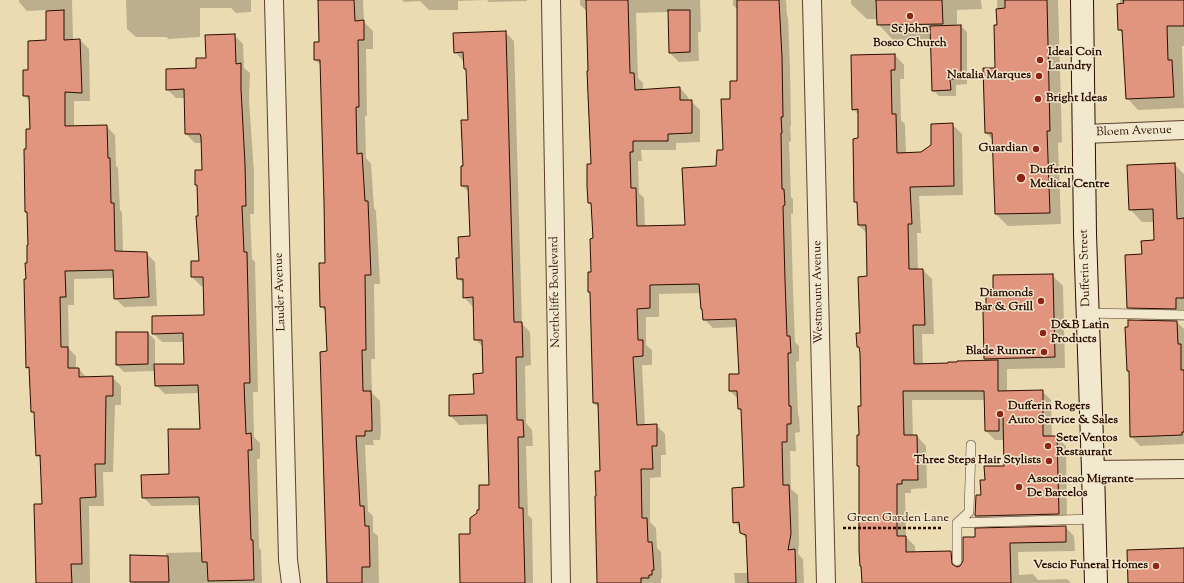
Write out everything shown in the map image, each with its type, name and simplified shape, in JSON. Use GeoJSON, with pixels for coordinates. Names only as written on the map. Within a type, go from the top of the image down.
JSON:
{"type":"FeatureCollection","features":[{"type":"Feature","properties":{"kind":"main road","name":"Dufferin Street"},"geometry":{"type":"LineString","coordinates":[[1082,0],[1088,313],[1094,470],[1096,583]]}},
{"type":"Feature","properties":{"kind":"street","name":"Lauder Avenue"},"geometry":{"type":"LineString","coordinates":[[274,0],[288,564],[291,583]]}},
{"type":"Feature","properties":{"kind":"street","name":"Northcliffe Boulevard"},"geometry":{"type":"LineString","coordinates":[[551,0],[561,583]]}},
{"type":"Feature","properties":{"kind":"street","name":"Westmount Avenue"},"geometry":{"type":"LineString","coordinates":[[812,0],[826,583]]}},
{"type":"Feature","properties":{"kind":"street","name":"Bloem Avenue"},"geometry":{"type":"LineString","coordinates":[[1084,134],[1184,130]]}},
{"type":"Feature","properties":{"kind":"street"},"geometry":{"type":"LineString","coordinates":[[1094,470],[1184,469]]}},
{"type":"Feature","properties":{"kind":"lane"},"geometry":{"type":"LineString","coordinates":[[1088,313],[1184,315]]}},
{"type":"Feature","properties":{"kind":"lane"},"geometry":{"type":"LineString","coordinates":[[957,561],[957,526],[969,512],[971,445]]}},
{"type":"Feature","properties":{"kind":"lane"},"geometry":{"type":"LineString","coordinates":[[957,526],[1094,519]]}},
{"type":"Feature","properties":{"kind":"path","name":"Green Garden Lane"},"geometry":{"type":"LineString","coordinates":[[839,528],[957,526]]}},
{"type":"Feature","properties":{"kind":"building"},"geometry":{"type":"Polygon","coordinates":[[[318,0],[354,0],[355,21],[364,20],[364,40],[358,40],[359,107],[356,107],[357,154],[362,153],[365,201],[368,201],[371,275],[365,275],[366,350],[362,350],[363,391],[371,391],[372,431],[365,431],[365,436],[356,436],[360,506],[364,506],[365,526],[369,526],[370,567],[362,567],[362,583],[327,583],[320,352],[327,351],[325,307],[320,307],[319,263],[325,263],[324,202],[320,60],[314,60],[314,42],[319,42],[318,0]]]}},
{"type":"Feature","properties":{"kind":"building"},"geometry":{"type":"Polygon","coordinates":[[[586,0],[628,0],[630,73],[634,73],[635,90],[680,87],[680,100],[692,100],[692,133],[668,134],[668,141],[633,141],[633,152],[630,152],[631,188],[636,188],[637,226],[685,225],[682,168],[716,166],[717,150],[723,150],[721,99],[730,99],[730,81],[737,81],[737,0],[779,0],[782,57],[783,117],[781,117],[781,133],[782,189],[784,189],[785,205],[783,206],[785,280],[787,336],[790,336],[791,353],[788,353],[789,406],[791,406],[791,424],[787,424],[787,442],[782,442],[783,485],[789,485],[791,534],[788,550],[795,549],[796,583],[748,583],[746,535],[740,533],[739,522],[733,523],[732,488],[744,487],[741,409],[738,409],[737,391],[729,391],[729,374],[739,374],[736,319],[703,320],[699,284],[650,285],[650,308],[637,309],[638,340],[643,340],[643,356],[633,357],[637,425],[657,424],[657,446],[652,446],[653,469],[641,469],[642,518],[647,518],[648,542],[652,542],[654,570],[652,570],[652,575],[649,575],[649,578],[641,578],[641,583],[597,583],[595,471],[600,471],[598,403],[593,403],[590,292],[588,292],[588,272],[591,272],[590,239],[593,238],[591,203],[588,203],[587,186],[587,164],[591,164],[586,0]]]}},
{"type":"Feature","properties":{"kind":"building","name":"St John Bosco Church"},"geometry":{"type":"Polygon","coordinates":[[[876,0],[942,0],[943,24],[877,25],[876,0]]]}},
{"type":"Feature","properties":{"kind":"building"},"geometry":{"type":"Polygon","coordinates":[[[1005,0],[1047,0],[1050,131],[1047,131],[1050,213],[995,214],[992,133],[985,133],[983,68],[995,68],[994,25],[997,25],[996,9],[1005,8],[1005,0]]]}},
{"type":"Feature","properties":{"kind":"building"},"geometry":{"type":"Polygon","coordinates":[[[1123,0],[1184,0],[1184,26],[1167,26],[1168,60],[1172,60],[1174,97],[1126,99],[1122,30],[1118,30],[1117,4],[1124,3],[1123,0]]]}},
{"type":"Feature","properties":{"kind":"building"},"geometry":{"type":"Polygon","coordinates":[[[64,10],[64,40],[80,39],[82,93],[65,92],[65,126],[107,125],[108,158],[110,158],[111,203],[114,203],[115,251],[147,252],[149,297],[114,299],[113,270],[65,271],[66,297],[60,297],[61,347],[68,347],[68,368],[79,368],[79,377],[113,376],[113,396],[106,396],[105,464],[95,464],[96,497],[80,498],[82,564],[71,564],[72,583],[36,583],[34,504],[42,504],[40,455],[36,456],[34,412],[31,412],[29,367],[26,368],[24,279],[26,279],[25,263],[27,263],[28,245],[27,212],[25,212],[24,149],[26,149],[26,129],[30,129],[29,96],[23,96],[23,70],[28,70],[28,41],[46,40],[46,11],[64,10]]]}},
{"type":"Feature","properties":{"kind":"building"},"geometry":{"type":"Polygon","coordinates":[[[668,10],[690,10],[690,52],[669,53],[668,10]]]}},
{"type":"Feature","properties":{"kind":"building"},"geometry":{"type":"Polygon","coordinates":[[[961,25],[961,79],[950,79],[951,90],[932,91],[930,26],[961,25]]]}},
{"type":"Feature","properties":{"kind":"building"},"geometry":{"type":"Polygon","coordinates":[[[506,31],[514,322],[522,322],[523,357],[516,357],[517,420],[523,420],[524,437],[518,437],[519,508],[523,508],[525,583],[460,583],[459,534],[470,534],[470,518],[477,513],[477,510],[479,510],[479,485],[489,485],[487,415],[449,416],[449,395],[474,394],[473,374],[483,373],[482,340],[474,340],[473,297],[463,298],[463,279],[457,279],[456,258],[459,258],[458,237],[470,236],[468,186],[461,186],[461,166],[463,166],[461,120],[468,120],[466,69],[464,69],[463,52],[454,53],[453,33],[506,31]]]}},
{"type":"Feature","properties":{"kind":"building"},"geometry":{"type":"Polygon","coordinates":[[[235,34],[236,64],[241,63],[245,164],[246,206],[242,206],[244,252],[247,252],[250,383],[244,383],[246,434],[251,433],[252,450],[248,450],[254,580],[208,581],[207,562],[202,562],[199,497],[142,498],[141,475],[169,474],[168,429],[200,429],[198,385],[155,386],[154,364],[184,364],[183,333],[152,334],[152,316],[204,315],[203,277],[191,277],[191,261],[199,261],[196,216],[198,216],[197,185],[195,185],[195,170],[202,170],[201,137],[200,134],[185,134],[184,89],[166,90],[166,69],[196,68],[196,58],[206,58],[205,35],[235,34]]]}},
{"type":"Feature","properties":{"kind":"building"},"geometry":{"type":"Polygon","coordinates":[[[895,54],[895,70],[891,70],[892,114],[896,114],[897,153],[921,152],[931,145],[931,124],[953,123],[954,186],[910,187],[912,224],[908,224],[909,269],[923,269],[925,325],[913,325],[914,364],[998,360],[998,391],[1043,390],[1043,436],[1057,436],[1059,514],[975,516],[976,495],[981,495],[980,480],[985,480],[984,466],[1004,466],[1003,417],[999,417],[999,431],[985,431],[984,391],[903,391],[904,435],[917,435],[918,480],[902,480],[902,484],[897,484],[897,536],[906,536],[906,552],[951,551],[952,564],[957,567],[960,566],[963,561],[963,537],[975,537],[975,528],[1066,526],[1066,542],[1010,543],[1011,583],[862,583],[859,550],[859,466],[857,466],[857,435],[859,435],[858,406],[861,406],[860,353],[859,347],[857,347],[856,333],[860,333],[858,277],[867,276],[866,225],[858,225],[857,202],[854,202],[853,139],[858,138],[858,109],[852,110],[851,55],[895,54]]]}},
{"type":"Feature","properties":{"kind":"building"},"geometry":{"type":"Polygon","coordinates":[[[1175,163],[1177,219],[1184,218],[1184,298],[1176,298],[1176,309],[1127,308],[1125,255],[1142,254],[1141,241],[1154,240],[1153,209],[1129,210],[1127,165],[1175,163]]]}},
{"type":"Feature","properties":{"kind":"building"},"geometry":{"type":"Polygon","coordinates":[[[1053,274],[1055,357],[984,359],[983,311],[986,311],[986,294],[993,294],[993,275],[1053,274]]]}},
{"type":"Feature","properties":{"kind":"building"},"geometry":{"type":"Polygon","coordinates":[[[1128,320],[1177,321],[1178,344],[1181,344],[1181,370],[1184,370],[1184,432],[1182,432],[1182,435],[1130,437],[1129,371],[1127,371],[1125,327],[1128,327],[1128,320]]]}},
{"type":"Feature","properties":{"kind":"building"},"geometry":{"type":"Polygon","coordinates":[[[116,332],[148,332],[148,364],[116,365],[116,332]]]}},
{"type":"Feature","properties":{"kind":"building","name":"Vescio Funeral Homes"},"geometry":{"type":"Polygon","coordinates":[[[1184,548],[1184,583],[1128,583],[1127,550],[1184,548]]]}},
{"type":"Feature","properties":{"kind":"building"},"geometry":{"type":"Polygon","coordinates":[[[130,555],[168,556],[169,582],[130,582],[130,555]]]}},
{"type":"Feature","properties":{"kind":"place","name":"St John Bosco Church"},"geometry":{"type":"Point","coordinates":[910,16]}},
{"type":"Feature","properties":{"kind":"place","name":"Ideal Coin Laundry"},"geometry":{"type":"Point","coordinates":[1040,60]}},
{"type":"Feature","properties":{"kind":"place","name":"Natalia Marques"},"geometry":{"type":"Point","coordinates":[1039,76]}},
{"type":"Feature","properties":{"kind":"place","name":"Bright Ideas"},"geometry":{"type":"Point","coordinates":[1038,99]}},
{"type":"Feature","properties":{"kind":"place","name":"Guardian"},"geometry":{"type":"Point","coordinates":[1036,149]}},
{"type":"Feature","properties":{"kind":"place","name":"Dufferin Medical Centre"},"geometry":{"type":"Point","coordinates":[1021,178]}},
{"type":"Feature","properties":{"kind":"place","name":"Diamonds Bar & Grill"},"geometry":{"type":"Point","coordinates":[1041,301]}},
{"type":"Feature","properties":{"kind":"place","name":"D&B Latin Products"},"geometry":{"type":"Point","coordinates":[1043,333]}},
{"type":"Feature","properties":{"kind":"place","name":"Blade Runner"},"geometry":{"type":"Point","coordinates":[1044,352]}},
{"type":"Feature","properties":{"kind":"place","name":"Dufferin Rogers Auto Service & Sales"},"geometry":{"type":"Point","coordinates":[1000,414]}},
{"type":"Feature","properties":{"kind":"place","name":"Sete Ventos Restaurant"},"geometry":{"type":"Point","coordinates":[1048,446]}},
{"type":"Feature","properties":{"kind":"place","name":"Three Steps Hair Stylists"},"geometry":{"type":"Point","coordinates":[1049,461]}},
{"type":"Feature","properties":{"kind":"place","name":"Associacao Migrante De Barcelos"},"geometry":{"type":"Point","coordinates":[1019,487]}},
{"type":"Feature","properties":{"kind":"place","name":"Vescio Funeral Homes"},"geometry":{"type":"Point","coordinates":[1156,566]}}]}
